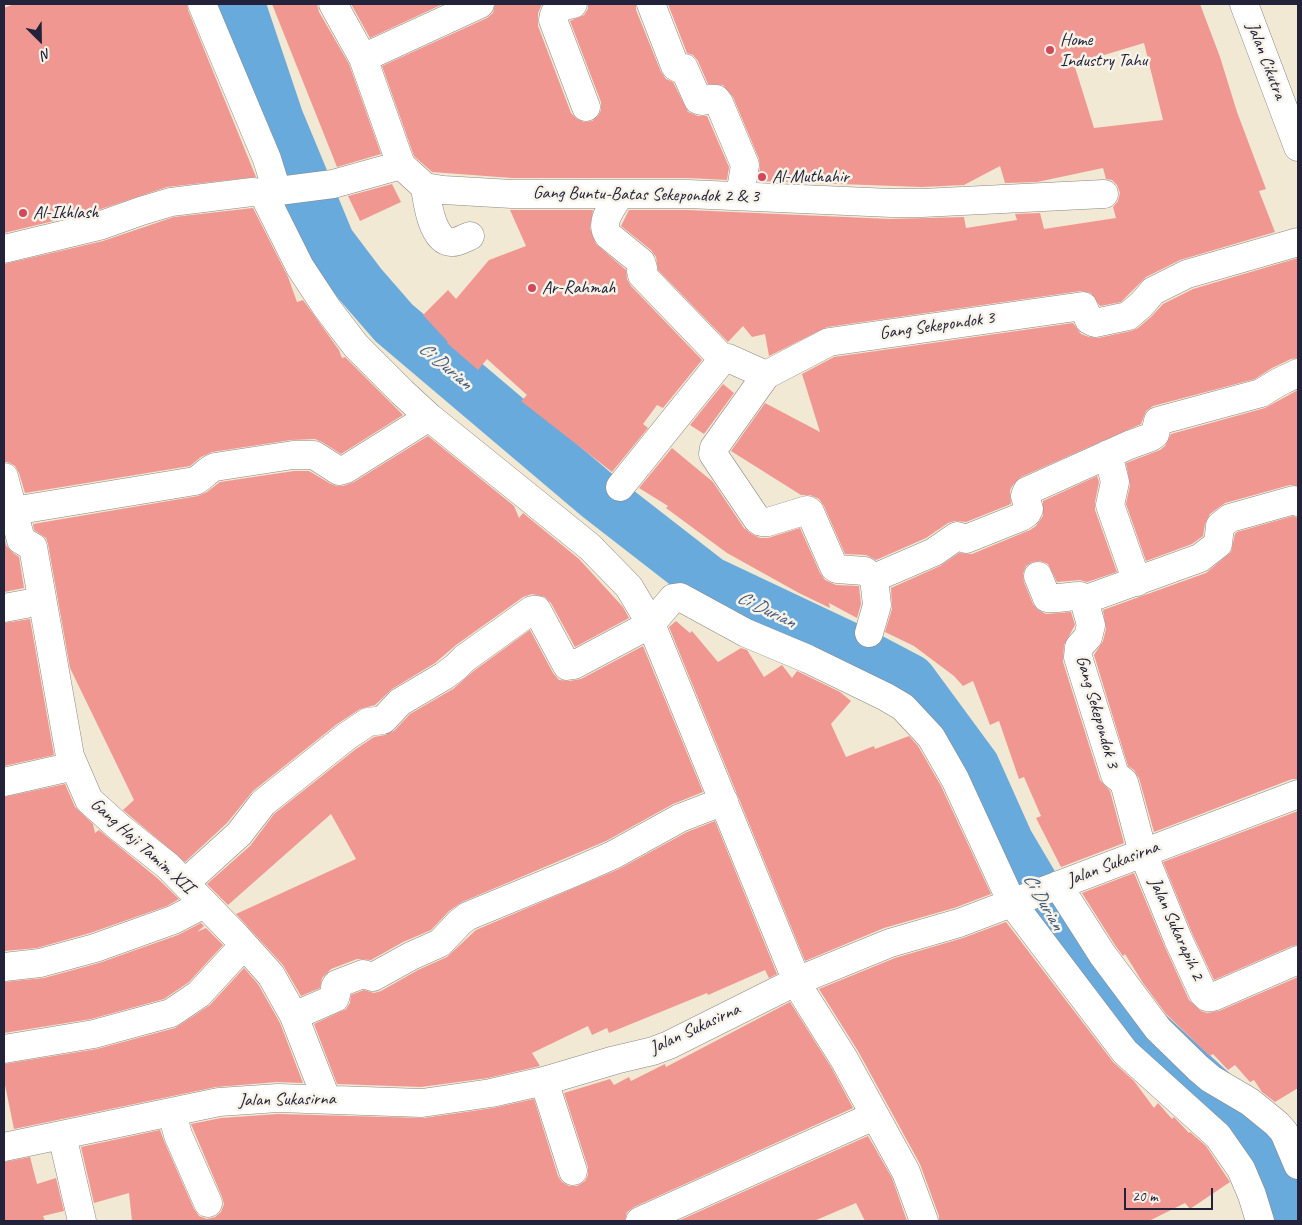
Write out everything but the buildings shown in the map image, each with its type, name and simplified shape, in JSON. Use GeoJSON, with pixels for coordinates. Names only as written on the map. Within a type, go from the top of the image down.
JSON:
{"type":"FeatureCollection","features":[{"type":"Feature","properties":{"kind":"street"},"geometry":{"type":"LineString","coordinates":[[202,4],[267,159],[274,191],[300,268],[327,308],[356,346],[429,417],[590,547],[629,587],[651,624],[797,981],[844,1059],[906,1172],[924,1221]]}},
{"type":"Feature","properties":{"kind":"street"},"geometry":{"type":"LineString","coordinates":[[333,4],[363,58],[401,165],[425,186],[430,216],[436,231],[449,243],[470,236]]}},
{"type":"Feature","properties":{"kind":"street"},"geometry":{"type":"LineString","coordinates":[[363,58],[480,4]]}},
{"type":"Feature","properties":{"kind":"street"},"geometry":{"type":"LineString","coordinates":[[573,4],[557,10],[553,20],[586,107]]}},
{"type":"Feature","properties":{"kind":"street"},"geometry":{"type":"LineString","coordinates":[[650,4],[675,66],[684,68],[698,100],[702,101],[710,98],[716,99],[719,103],[745,165],[740,196]]}},
{"type":"Feature","properties":{"kind":"street","name":"Jalan Cikutra"},"geometry":{"type":"LineString","coordinates":[[1244,4],[1298,147]]}},
{"type":"Feature","properties":{"kind":"street"},"geometry":{"type":"LineString","coordinates":[[4,249],[99,226],[171,202],[333,184],[401,165]]}},
{"type":"Feature","properties":{"kind":"street","name":"Gang Buntu-Batas Sekepondok 2 & 3"},"geometry":{"type":"LineString","coordinates":[[425,186],[443,190],[512,194],[740,196],[922,203],[1104,194]]}},
{"type":"Feature","properties":{"kind":"street"},"geometry":{"type":"LineString","coordinates":[[620,194],[605,219],[605,232],[641,262],[643,268],[641,271],[642,276],[723,358],[728,358],[766,375],[714,448],[713,454],[756,520],[768,522],[807,510],[810,512],[834,567],[837,569],[865,571],[874,578],[877,605],[869,633]]}},
{"type":"Feature","properties":{"kind":"street","name":"Gang Sekepondok 3"},"geometry":{"type":"LineString","coordinates":[[766,375],[830,342],[1082,306],[1089,320],[1095,323],[1128,316],[1153,291],[1186,274],[1298,242]]}},
{"type":"Feature","properties":{"kind":"street"},"geometry":{"type":"LineString","coordinates":[[620,487],[723,358]]}},
{"type":"Feature","properties":{"kind":"street"},"geometry":{"type":"LineString","coordinates":[[874,578],[934,552],[956,537],[960,536],[966,539],[1021,517],[1029,509],[1025,496],[1027,491],[1108,454],[1154,436],[1158,421],[1261,393],[1298,373]]}},
{"type":"Feature","properties":{"kind":"street"},"geometry":{"type":"LineString","coordinates":[[13,511],[196,481],[209,469],[215,467],[293,454],[314,454],[339,470],[346,470],[429,417]]}},
{"type":"Feature","properties":{"kind":"street"},"geometry":{"type":"LineString","coordinates":[[1108,454],[1115,482],[1110,505],[1136,582]]}},
{"type":"Feature","properties":{"kind":"street","name":"Gang Haji Tamim XII"},"geometry":{"type":"LineString","coordinates":[[4,477],[21,540],[32,547],[70,756],[89,800],[168,866],[271,975],[294,1016],[326,1098]]}},
{"type":"Feature","properties":{"kind":"street"},"geometry":{"type":"LineString","coordinates":[[1038,576],[1047,598],[1060,599],[1080,596],[1084,600],[1200,558],[1218,544],[1220,526],[1230,518],[1294,500],[1298,502]]}},
{"type":"Feature","properties":{"kind":"street"},"geometry":{"type":"LineString","coordinates":[[184,883],[239,834],[263,803],[347,736],[368,722],[383,720],[400,702],[450,672],[464,658],[532,610],[537,610],[566,666],[574,665],[651,624],[674,598],[680,597],[746,633],[808,658],[886,697],[903,707],[931,737],[955,778],[1016,901],[1125,1052],[1218,1136],[1241,1169],[1260,1221]]}},
{"type":"Feature","properties":{"kind":"street","name":"Gang Sekepondok 3"},"geometry":{"type":"LineString","coordinates":[[1084,600],[1091,625],[1088,637],[1080,648],[1078,657],[1115,775],[1124,782],[1143,853]]}},
{"type":"Feature","properties":{"kind":"street"},"geometry":{"type":"LineString","coordinates":[[4,608],[42,601]]}},
{"type":"Feature","properties":{"kind":"street"},"geometry":{"type":"LineString","coordinates":[[4,782],[74,766]]}},
{"type":"Feature","properties":{"kind":"street","name":"Jalan Sukasirna"},"geometry":{"type":"LineString","coordinates":[[4,1147],[219,1102],[278,1098],[326,1098],[422,1103],[490,1094],[544,1082],[615,1060],[654,1051],[797,981],[890,943],[959,923],[1298,794]]}},
{"type":"Feature","properties":{"kind":"street"},"geometry":{"type":"LineString","coordinates":[[294,1016],[335,998],[335,987],[337,984],[364,974],[373,977],[411,956],[440,943],[468,916],[613,855],[680,818],[724,801]]}},
{"type":"Feature","properties":{"kind":"street","name":"Jalan Sukarapih 2"},"geometry":{"type":"LineString","coordinates":[[1143,853],[1178,939],[1206,997],[1213,996],[1298,960]]}},
{"type":"Feature","properties":{"kind":"street"},"geometry":{"type":"LineString","coordinates":[[1054,887],[1158,1029],[1198,1068],[1250,1102],[1277,1124],[1284,1132],[1298,1165]]}},
{"type":"Feature","properties":{"kind":"street"},"geometry":{"type":"LineString","coordinates":[[4,967],[40,963],[95,948],[173,920],[204,904]]}},
{"type":"Feature","properties":{"kind":"street"},"geometry":{"type":"LineString","coordinates":[[4,1049],[94,1034],[171,1012],[199,994],[244,945]]}},
{"type":"Feature","properties":{"kind":"street"},"geometry":{"type":"LineString","coordinates":[[544,1082],[573,1171]]}},
{"type":"Feature","properties":{"kind":"street"},"geometry":{"type":"LineString","coordinates":[[172,1113],[178,1135],[208,1203]]}},
{"type":"Feature","properties":{"kind":"street"},"geometry":{"type":"LineString","coordinates":[[640,1221],[874,1116]]}},
{"type":"Feature","properties":{"kind":"street"},"geometry":{"type":"LineString","coordinates":[[62,1135],[82,1221]]}},
{"type":"Feature","properties":{"kind":"waterway","name":"Ci Durian"},"geometry":{"type":"LineString","coordinates":[[239,4],[278,120],[329,243],[360,284],[394,323],[597,495],[709,582],[855,651],[910,680],[974,767],[1008,843],[1089,980],[1265,1141],[1279,1221]]}},
{"type":"Feature","properties":{"kind":"place","name":"Home Industry Tahu"},"geometry":{"type":"Point","coordinates":[1050,50]}},
{"type":"Feature","properties":{"kind":"place","name":"Al-Muthahir"},"geometry":{"type":"Point","coordinates":[762,177]}},
{"type":"Feature","properties":{"kind":"place","name":"Al-Ikhlash"},"geometry":{"type":"Point","coordinates":[23,213]}},
{"type":"Feature","properties":{"kind":"place","name":"Ar-Rahmah"},"geometry":{"type":"Point","coordinates":[532,288]}}]}
